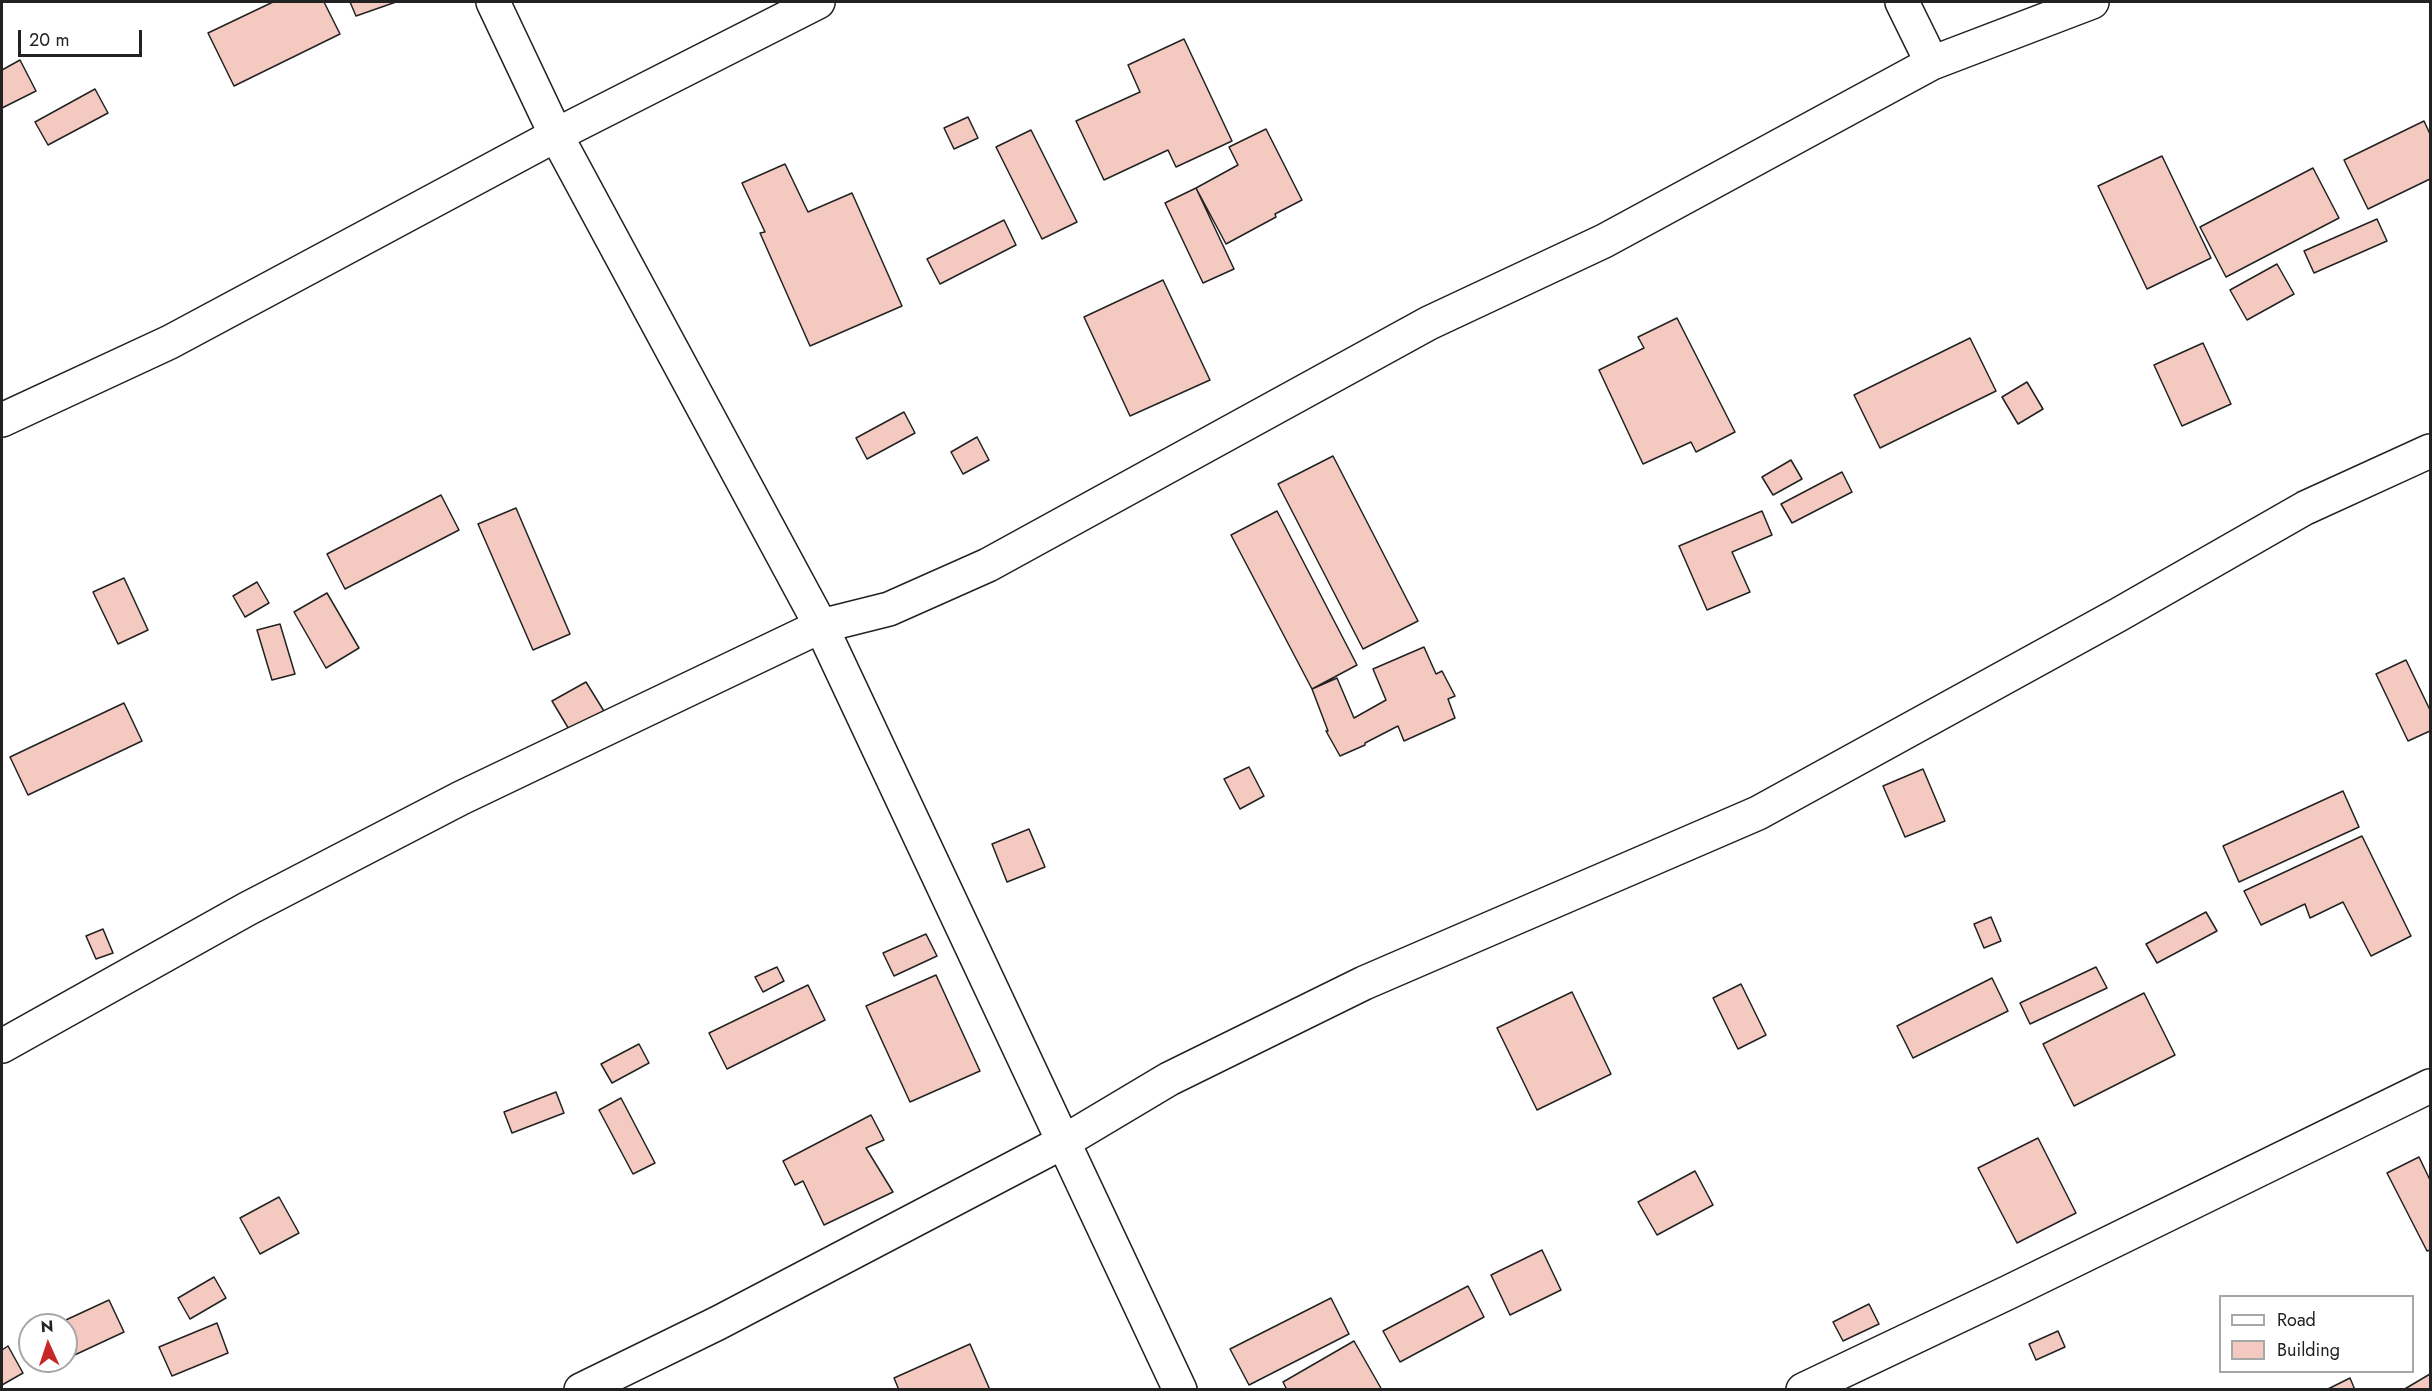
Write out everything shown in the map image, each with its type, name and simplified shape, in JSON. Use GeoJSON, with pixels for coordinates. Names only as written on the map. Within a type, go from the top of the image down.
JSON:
{"type":"FeatureCollection","features":[{"type":"Feature","properties":{"kind":"street"},"geometry":{"type":"LineString","coordinates":[[493,2],[556,135],[821,626],[1180,1389]]}},
{"type":"Feature","properties":{"kind":"street"},"geometry":{"type":"LineString","coordinates":[[2,420],[170,342],[556,135],[818,2]]}},
{"type":"Feature","properties":{"kind":"street"},"geometry":{"type":"LineString","coordinates":[[1902,2],[1932,63]]}},
{"type":"Feature","properties":{"kind":"street"},"geometry":{"type":"LineString","coordinates":[[2,1046],[248,909],[461,798],[821,626],[889,609],[988,565],[1429,323],[1604,241],[1932,63],[2092,2]]}},
{"type":"Feature","properties":{"kind":"street"},"geometry":{"type":"LineString","coordinates":[[581,1389],[718,1323],[1065,1141],[1169,1079],[1364,983],[1758,813],[2118,615],[2305,508],[2430,451]]}},
{"type":"Feature","properties":{"kind":"street"},"geometry":{"type":"LineString","coordinates":[[1803,1389],[2009,1293],[2430,1086]]}},
{"type":"Feature","properties":{"kind":"building"},"geometry":{"type":"Polygon","coordinates":[[[273,2],[324,2],[340,34],[234,86],[208,33],[273,2]]]}},
{"type":"Feature","properties":{"kind":"building"},"geometry":{"type":"Polygon","coordinates":[[[350,2],[396,2],[356,16],[350,2]]]}},
{"type":"Feature","properties":{"kind":"building"},"geometry":{"type":"Polygon","coordinates":[[[1184,39],[1232,141],[1176,167],[1168,150],[1104,180],[1076,121],[1140,92],[1128,65],[1184,39]]]}},
{"type":"Feature","properties":{"kind":"building"},"geometry":{"type":"Polygon","coordinates":[[[20,60],[36,91],[2,108],[2,70],[20,60]]]}},
{"type":"Feature","properties":{"kind":"building"},"geometry":{"type":"Polygon","coordinates":[[[95,89],[108,113],[48,145],[35,122],[95,89]]]}},
{"type":"Feature","properties":{"kind":"building"},"geometry":{"type":"Polygon","coordinates":[[[968,117],[978,138],[954,149],[944,128],[968,117]]]}},
{"type":"Feature","properties":{"kind":"building"},"geometry":{"type":"Polygon","coordinates":[[[2424,121],[2430,134],[2430,179],[2368,209],[2344,160],[2424,121]]]}},
{"type":"Feature","properties":{"kind":"building"},"geometry":{"type":"Polygon","coordinates":[[[1266,129],[1302,200],[1226,244],[1196,188],[1238,165],[1229,147],[1266,129]]]}},
{"type":"Feature","properties":{"kind":"building"},"geometry":{"type":"Polygon","coordinates":[[[1031,130],[1077,222],[1042,239],[996,147],[1031,130]]]}},
{"type":"Feature","properties":{"kind":"building"},"geometry":{"type":"Polygon","coordinates":[[[2162,156],[2211,258],[2147,289],[2098,186],[2162,156]]]}},
{"type":"Feature","properties":{"kind":"building"},"geometry":{"type":"Polygon","coordinates":[[[785,164],[808,212],[852,193],[902,306],[810,346],[760,233],[765,232],[742,183],[785,164]]]}},
{"type":"Feature","properties":{"kind":"building"},"geometry":{"type":"Polygon","coordinates":[[[2313,168],[2339,218],[2226,277],[2200,227],[2313,168]]]}},
{"type":"Feature","properties":{"kind":"building"},"geometry":{"type":"Polygon","coordinates":[[[1196,188],[1234,269],[1203,283],[1165,203],[1196,188]]]}},
{"type":"Feature","properties":{"kind":"building"},"geometry":{"type":"Polygon","coordinates":[[[2377,219],[2387,241],[2314,273],[2304,251],[2377,219]]]}},
{"type":"Feature","properties":{"kind":"building"},"geometry":{"type":"Polygon","coordinates":[[[1004,220],[1016,245],[940,284],[927,259],[1004,220]]]}},
{"type":"Feature","properties":{"kind":"building"},"geometry":{"type":"Polygon","coordinates":[[[2277,264],[2294,294],[2247,320],[2230,290],[2277,264]]]}},
{"type":"Feature","properties":{"kind":"building"},"geometry":{"type":"Polygon","coordinates":[[[1163,280],[1210,380],[1130,416],[1084,317],[1163,280]]]}},
{"type":"Feature","properties":{"kind":"building"},"geometry":{"type":"Polygon","coordinates":[[[1677,318],[1735,432],[1696,452],[1691,442],[1643,464],[1599,370],[1644,348],[1638,337],[1677,318]]]}},
{"type":"Feature","properties":{"kind":"building"},"geometry":{"type":"Polygon","coordinates":[[[1970,338],[1996,391],[1880,448],[1854,395],[1970,338]]]}},
{"type":"Feature","properties":{"kind":"building"},"geometry":{"type":"Polygon","coordinates":[[[2203,343],[2231,404],[2182,426],[2154,365],[2203,343]]]}},
{"type":"Feature","properties":{"kind":"building"},"geometry":{"type":"Polygon","coordinates":[[[2027,382],[2043,409],[2018,424],[2002,397],[2027,382]]]}},
{"type":"Feature","properties":{"kind":"building"},"geometry":{"type":"Polygon","coordinates":[[[904,412],[915,433],[867,459],[856,438],[904,412]]]}},
{"type":"Feature","properties":{"kind":"building"},"geometry":{"type":"Polygon","coordinates":[[[977,437],[989,460],[963,474],[951,452],[977,437]]]}},
{"type":"Feature","properties":{"kind":"building"},"geometry":{"type":"Polygon","coordinates":[[[1333,456],[1418,621],[1363,649],[1278,484],[1333,456]]]}},
{"type":"Feature","properties":{"kind":"building"},"geometry":{"type":"Polygon","coordinates":[[[1791,460],[1802,479],[1773,495],[1762,477],[1791,460]]]}},
{"type":"Feature","properties":{"kind":"building"},"geometry":{"type":"Polygon","coordinates":[[[1842,472],[1852,492],[1792,523],[1781,504],[1842,472]]]}},
{"type":"Feature","properties":{"kind":"building"},"geometry":{"type":"Polygon","coordinates":[[[441,495],[459,530],[345,589],[327,554],[441,495]]]}},
{"type":"Feature","properties":{"kind":"building"},"geometry":{"type":"Polygon","coordinates":[[[516,508],[570,634],[533,650],[478,524],[516,508]]]}},
{"type":"Feature","properties":{"kind":"building"},"geometry":{"type":"Polygon","coordinates":[[[1277,511],[1357,665],[1312,689],[1231,535],[1277,511]]]}},
{"type":"Feature","properties":{"kind":"building"},"geometry":{"type":"Polygon","coordinates":[[[1762,511],[1772,535],[1732,552],[1750,592],[1707,610],[1679,546],[1762,511]]]}},
{"type":"Feature","properties":{"kind":"building"},"geometry":{"type":"Polygon","coordinates":[[[124,578],[148,630],[118,644],[93,592],[124,578]]]}},
{"type":"Feature","properties":{"kind":"building"},"geometry":{"type":"Polygon","coordinates":[[[257,582],[269,603],[245,617],[233,596],[257,582]]]}},
{"type":"Feature","properties":{"kind":"building"},"geometry":{"type":"Polygon","coordinates":[[[327,593],[359,648],[326,668],[294,612],[327,593]]]}},
{"type":"Feature","properties":{"kind":"building"},"geometry":{"type":"Polygon","coordinates":[[[280,624],[295,674],[272,680],[257,630],[280,624]]]}},
{"type":"Feature","properties":{"kind":"building"},"geometry":{"type":"Polygon","coordinates":[[[1424,647],[1436,674],[1442,671],[1455,696],[1448,699],[1455,718],[1404,741],[1398,726],[1340,756],[1326,731],[1328,731],[1312,689],[1337,678],[1354,718],[1386,700],[1373,669],[1424,647]]]}},
{"type":"Feature","properties":{"kind":"building"},"geometry":{"type":"Polygon","coordinates":[[[2406,660],[2430,710],[2430,731],[2408,741],[2376,674],[2406,660]]]}},
{"type":"Feature","properties":{"kind":"building"},"geometry":{"type":"Polygon","coordinates":[[[586,682],[607,716],[573,736],[552,701],[586,682]]]}},
{"type":"Feature","properties":{"kind":"building"},"geometry":{"type":"Polygon","coordinates":[[[124,703],[142,741],[28,795],[10,757],[124,703]]]}},
{"type":"Feature","properties":{"kind":"building"},"geometry":{"type":"Polygon","coordinates":[[[1249,767],[1264,796],[1240,809],[1224,779],[1249,767]]]}},
{"type":"Feature","properties":{"kind":"building"},"geometry":{"type":"Polygon","coordinates":[[[1923,769],[1945,821],[1905,837],[1883,786],[1923,769]]]}},
{"type":"Feature","properties":{"kind":"building"},"geometry":{"type":"Polygon","coordinates":[[[2343,791],[2359,827],[2239,882],[2223,846],[2343,791]]]}},
{"type":"Feature","properties":{"kind":"building"},"geometry":{"type":"Polygon","coordinates":[[[1029,829],[1045,867],[1007,882],[992,844],[1029,829]]]}},
{"type":"Feature","properties":{"kind":"building"},"geometry":{"type":"Polygon","coordinates":[[[2362,836],[2411,936],[2371,956],[2343,902],[2310,918],[2305,904],[2261,925],[2244,891],[2362,836]]]}},
{"type":"Feature","properties":{"kind":"building"},"geometry":{"type":"Polygon","coordinates":[[[2206,912],[2217,931],[2157,963],[2146,944],[2206,912]]]}},
{"type":"Feature","properties":{"kind":"building"},"geometry":{"type":"Polygon","coordinates":[[[1991,917],[2001,941],[1984,948],[1974,924],[1991,917]]]}},
{"type":"Feature","properties":{"kind":"building"},"geometry":{"type":"Polygon","coordinates":[[[103,929],[113,953],[96,959],[86,936],[103,929]]]}},
{"type":"Feature","properties":{"kind":"building"},"geometry":{"type":"Polygon","coordinates":[[[926,934],[937,956],[894,976],[883,953],[926,934]]]}},
{"type":"Feature","properties":{"kind":"building"},"geometry":{"type":"Polygon","coordinates":[[[777,967],[784,981],[763,992],[755,977],[777,967]]]}},
{"type":"Feature","properties":{"kind":"building"},"geometry":{"type":"Polygon","coordinates":[[[2096,967],[2107,988],[2030,1024],[2020,1003],[2096,967]]]}},
{"type":"Feature","properties":{"kind":"building"},"geometry":{"type":"Polygon","coordinates":[[[936,975],[980,1071],[910,1102],[866,1006],[936,975]]]}},
{"type":"Feature","properties":{"kind":"building"},"geometry":{"type":"Polygon","coordinates":[[[1992,978],[2008,1011],[1913,1058],[1897,1026],[1992,978]]]}},
{"type":"Feature","properties":{"kind":"building"},"geometry":{"type":"Polygon","coordinates":[[[1741,984],[1766,1035],[1738,1049],[1713,998],[1741,984]]]}},
{"type":"Feature","properties":{"kind":"building"},"geometry":{"type":"Polygon","coordinates":[[[808,985],[825,1020],[727,1069],[709,1033],[808,985]]]}},
{"type":"Feature","properties":{"kind":"building"},"geometry":{"type":"Polygon","coordinates":[[[1572,992],[1611,1074],[1537,1110],[1497,1028],[1572,992]]]}},
{"type":"Feature","properties":{"kind":"building"},"geometry":{"type":"Polygon","coordinates":[[[2144,993],[2175,1055],[2074,1106],[2043,1044],[2144,993]]]}},
{"type":"Feature","properties":{"kind":"building"},"geometry":{"type":"Polygon","coordinates":[[[639,1044],[649,1063],[612,1083],[601,1064],[639,1044]]]}},
{"type":"Feature","properties":{"kind":"building"},"geometry":{"type":"Polygon","coordinates":[[[556,1092],[564,1113],[512,1133],[504,1112],[556,1092]]]}},
{"type":"Feature","properties":{"kind":"building"},"geometry":{"type":"Polygon","coordinates":[[[621,1098],[655,1163],[633,1174],[599,1110],[621,1098]]]}},
{"type":"Feature","properties":{"kind":"building"},"geometry":{"type":"Polygon","coordinates":[[[871,1115],[884,1140],[866,1148],[893,1192],[824,1225],[803,1181],[795,1185],[783,1161],[871,1115]]]}},
{"type":"Feature","properties":{"kind":"building"},"geometry":{"type":"Polygon","coordinates":[[[2038,1138],[2076,1213],[2017,1243],[1978,1168],[2038,1138]]]}},
{"type":"Feature","properties":{"kind":"building"},"geometry":{"type":"Polygon","coordinates":[[[2419,1157],[2430,1180],[2430,1250],[2427,1251],[2387,1173],[2419,1157]]]}},
{"type":"Feature","properties":{"kind":"building"},"geometry":{"type":"Polygon","coordinates":[[[1695,1171],[1713,1205],[1657,1235],[1638,1202],[1695,1171]]]}},
{"type":"Feature","properties":{"kind":"building"},"geometry":{"type":"Polygon","coordinates":[[[279,1197],[299,1233],[260,1254],[240,1218],[279,1197]]]}},
{"type":"Feature","properties":{"kind":"building"},"geometry":{"type":"Polygon","coordinates":[[[1542,1250],[1561,1290],[1510,1315],[1491,1275],[1542,1250]]]}},
{"type":"Feature","properties":{"kind":"building"},"geometry":{"type":"Polygon","coordinates":[[[214,1277],[226,1298],[190,1319],[178,1298],[214,1277]]]}},
{"type":"Feature","properties":{"kind":"building"},"geometry":{"type":"Polygon","coordinates":[[[1468,1286],[1484,1317],[1400,1362],[1383,1331],[1468,1286]]]}},
{"type":"Feature","properties":{"kind":"building"},"geometry":{"type":"Polygon","coordinates":[[[1331,1298],[1349,1334],[1249,1385],[1230,1349],[1331,1298]]]}},
{"type":"Feature","properties":{"kind":"building"},"geometry":{"type":"Polygon","coordinates":[[[109,1300],[124,1332],[78,1353],[78,1314],[109,1300]]]}},
{"type":"Feature","properties":{"kind":"building"},"geometry":{"type":"Polygon","coordinates":[[[1869,1304],[1879,1324],[1843,1341],[1833,1322],[1869,1304]]]}},
{"type":"Feature","properties":{"kind":"building"},"geometry":{"type":"Polygon","coordinates":[[[217,1323],[228,1353],[172,1376],[159,1347],[217,1323]]]}},
{"type":"Feature","properties":{"kind":"building"},"geometry":{"type":"Polygon","coordinates":[[[2058,1331],[2065,1347],[2036,1360],[2029,1344],[2058,1331]]]}},
{"type":"Feature","properties":{"kind":"building"},"geometry":{"type":"Polygon","coordinates":[[[1354,1341],[1382,1390],[1287,1390],[1283,1382],[1354,1341]]]}},
{"type":"Feature","properties":{"kind":"building"},"geometry":{"type":"Polygon","coordinates":[[[970,1344],[990,1390],[899,1390],[894,1378],[970,1344]]]}},
{"type":"Feature","properties":{"kind":"building"},"geometry":{"type":"Polygon","coordinates":[[[8,1346],[18,1364],[18,1373],[23,1373],[2,1385],[2,1350],[8,1346]]]}},
{"type":"Feature","properties":{"kind":"building"},"geometry":{"type":"Polygon","coordinates":[[[2430,1374],[2430,1390],[2403,1390],[2430,1374]]]}},
{"type":"Feature","properties":{"kind":"building"},"geometry":{"type":"Polygon","coordinates":[[[2350,1378],[2355,1390],[2326,1390],[2350,1378]]]}}]}
